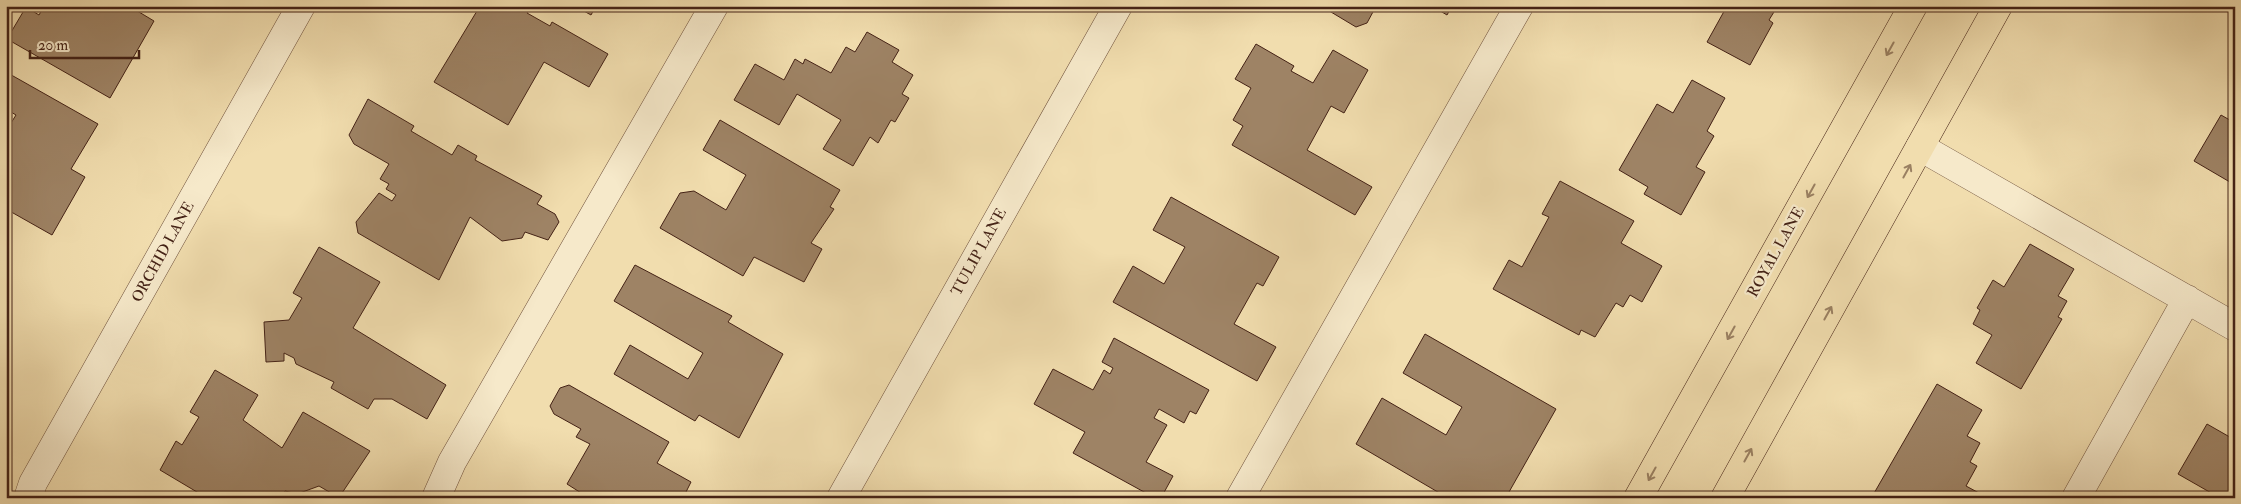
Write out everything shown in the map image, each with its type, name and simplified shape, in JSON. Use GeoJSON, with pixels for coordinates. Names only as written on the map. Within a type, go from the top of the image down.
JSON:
{"type":"FeatureCollection","features":[{"type":"Feature","properties":{"kind":"main road","name":"ROYAL LANE"},"geometry":{"type":"LineString","coordinates":[[1638,498],[1913,6]]}},
{"type":"Feature","properties":{"kind":"main road"},"geometry":{"type":"LineString","coordinates":[[1725,498],[1998,6]]}},
{"type":"Feature","properties":{"kind":"street","name":"ORCHID LANE"},"geometry":{"type":"LineString","coordinates":[[28,498],[33,483],[301,6]]}},
{"type":"Feature","properties":{"kind":"street"},"geometry":{"type":"LineString","coordinates":[[436,498],[452,462],[714,6]]}},
{"type":"Feature","properties":{"kind":"street","name":"TULIP LANE"},"geometry":{"type":"LineString","coordinates":[[841,498],[1118,6]]}},
{"type":"Feature","properties":{"kind":"street"},"geometry":{"type":"LineString","coordinates":[[1240,498],[1518,6]]}},
{"type":"Feature","properties":{"kind":"street"},"geometry":{"type":"LineString","coordinates":[[1920,146],[2235,327]]}},
{"type":"Feature","properties":{"kind":"street"},"geometry":{"type":"LineString","coordinates":[[2076,498],[2187,300]]}},
{"type":"Feature","properties":{"kind":"building"},"geometry":{"type":"Polygon","coordinates":[[[44,6],[129,6],[154,21],[110,98],[7,39],[26,7],[39,15],[44,6]]]}},
{"type":"Feature","properties":{"kind":"building"},"geometry":{"type":"Polygon","coordinates":[[[480,6],[531,6],[527,13],[550,26],[552,22],[608,54],[589,87],[544,62],[508,125],[434,82],[480,6]]]}},
{"type":"Feature","properties":{"kind":"building"},"geometry":{"type":"Polygon","coordinates":[[[575,6],[596,6],[591,15],[575,6]]]}},
{"type":"Feature","properties":{"kind":"building"},"geometry":{"type":"Polygon","coordinates":[[[1321,6],[1372,6],[1374,10],[1367,23],[1356,27],[1321,6]]]}},
{"type":"Feature","properties":{"kind":"building"},"geometry":{"type":"Polygon","coordinates":[[[1432,6],[1452,6],[1447,15],[1432,6]]]}},
{"type":"Feature","properties":{"kind":"building"},"geometry":{"type":"Polygon","coordinates":[[[1727,6],[1777,7],[1769,20],[1773,23],[1750,65],[1707,42],[1727,6]]]}},
{"type":"Feature","properties":{"kind":"building"},"geometry":{"type":"Polygon","coordinates":[[[867,32],[899,50],[892,62],[913,75],[902,94],[909,98],[895,122],[891,120],[878,143],[870,137],[853,166],[823,149],[841,120],[797,94],[779,125],[734,100],[755,64],[784,80],[795,59],[803,64],[805,59],[831,73],[846,47],[855,52],[867,32]]]}},
{"type":"Feature","properties":{"kind":"building"},"geometry":{"type":"Polygon","coordinates":[[[1256,44],[1294,66],[1291,71],[1313,83],[1333,50],[1368,70],[1344,113],[1331,106],[1307,150],[1372,187],[1355,215],[1232,145],[1243,126],[1233,120],[1251,88],[1235,79],[1256,44]]]}},
{"type":"Feature","properties":{"kind":"building"},"geometry":{"type":"Polygon","coordinates":[[[6,72],[98,124],[71,169],[85,177],[52,235],[6,209],[6,131],[16,115],[6,109],[6,72]]]}},
{"type":"Feature","properties":{"kind":"building"},"geometry":{"type":"Polygon","coordinates":[[[1692,80],[1725,98],[1707,131],[1714,136],[1696,167],[1705,172],[1681,215],[1644,194],[1648,187],[1619,170],[1657,104],[1673,113],[1692,80]]]}},
{"type":"Feature","properties":{"kind":"building"},"geometry":{"type":"Polygon","coordinates":[[[368,99],[414,126],[411,131],[452,155],[458,145],[477,156],[475,160],[542,196],[537,204],[555,214],[559,222],[548,240],[525,232],[522,238],[502,241],[470,217],[439,280],[358,233],[356,222],[379,193],[392,201],[396,195],[386,189],[389,184],[380,179],[389,164],[354,144],[349,135],[368,99]]]}},
{"type":"Feature","properties":{"kind":"building"},"geometry":{"type":"Polygon","coordinates":[[[2221,115],[2235,123],[2235,185],[2194,161],[2221,115]]]}},
{"type":"Feature","properties":{"kind":"building"},"geometry":{"type":"Polygon","coordinates":[[[720,120],[840,190],[830,207],[834,209],[811,243],[822,249],[804,282],[754,257],[743,276],[660,228],[680,193],[694,191],[726,210],[746,175],[703,150],[720,120]]]}},
{"type":"Feature","properties":{"kind":"building"},"geometry":{"type":"Polygon","coordinates":[[[1560,181],[1634,221],[1621,243],[1662,266],[1642,302],[1630,295],[1623,307],[1616,303],[1595,337],[1581,330],[1579,335],[1493,289],[1509,260],[1522,267],[1549,217],[1542,214],[1560,181]]]}},
{"type":"Feature","properties":{"kind":"building"},"geometry":{"type":"Polygon","coordinates":[[[1171,197],[1279,257],[1263,286],[1257,283],[1234,324],[1276,347],[1257,381],[1113,302],[1133,266],[1164,284],[1185,247],[1153,230],[1171,197]]]}},
{"type":"Feature","properties":{"kind":"building"},"geometry":{"type":"Polygon","coordinates":[[[2030,244],[2074,269],[2058,296],[2067,301],[2058,317],[2062,319],[2021,389],[1976,363],[1992,335],[1973,324],[1980,310],[1977,308],[1993,280],[2004,287],[2030,244]]]}},
{"type":"Feature","properties":{"kind":"building"},"geometry":{"type":"Polygon","coordinates":[[[319,247],[380,282],[353,328],[446,385],[427,419],[392,399],[374,399],[368,409],[331,388],[334,382],[296,364],[294,358],[284,353],[284,361],[266,362],[264,322],[289,320],[302,298],[293,293],[319,247]]]}},
{"type":"Feature","properties":{"kind":"building"},"geometry":{"type":"Polygon","coordinates":[[[635,265],[732,316],[728,322],[783,354],[739,438],[699,415],[695,421],[614,374],[630,345],[688,379],[703,353],[614,301],[635,265]]]}},
{"type":"Feature","properties":{"kind":"building"},"geometry":{"type":"Polygon","coordinates":[[[1425,334],[1556,409],[1509,492],[1520,498],[1448,498],[1356,444],[1382,398],[1446,435],[1462,407],[1403,373],[1425,334]]]}},
{"type":"Feature","properties":{"kind":"building"},"geometry":{"type":"Polygon","coordinates":[[[1114,338],[1209,390],[1196,414],[1190,411],[1184,423],[1159,409],[1154,418],[1167,425],[1146,462],[1173,476],[1161,498],[1155,498],[1073,453],[1085,432],[1034,404],[1053,369],[1093,390],[1104,370],[1110,374],[1113,368],[1102,362],[1114,338]]]}},
{"type":"Feature","properties":{"kind":"building"},"geometry":{"type":"Polygon","coordinates":[[[215,370],[258,395],[243,420],[282,448],[303,412],[370,451],[342,493],[331,493],[319,486],[297,494],[285,491],[282,498],[207,498],[160,470],[176,441],[182,445],[199,417],[190,412],[215,370]]]}},
{"type":"Feature","properties":{"kind":"building"},"geometry":{"type":"Polygon","coordinates":[[[1937,384],[1982,410],[1967,436],[1980,443],[1970,462],[1977,466],[1966,486],[1979,493],[1976,498],[1878,498],[1873,495],[1937,384]]]}},
{"type":"Feature","properties":{"kind":"building"},"geometry":{"type":"Polygon","coordinates":[[[569,385],[669,442],[657,463],[691,482],[683,498],[589,498],[567,484],[590,444],[576,437],[581,429],[554,414],[550,406],[560,388],[569,385]]]}},
{"type":"Feature","properties":{"kind":"building"},"geometry":{"type":"Polygon","coordinates":[[[2207,424],[2235,440],[2235,498],[2220,498],[2178,474],[2207,424]]]}}]}
